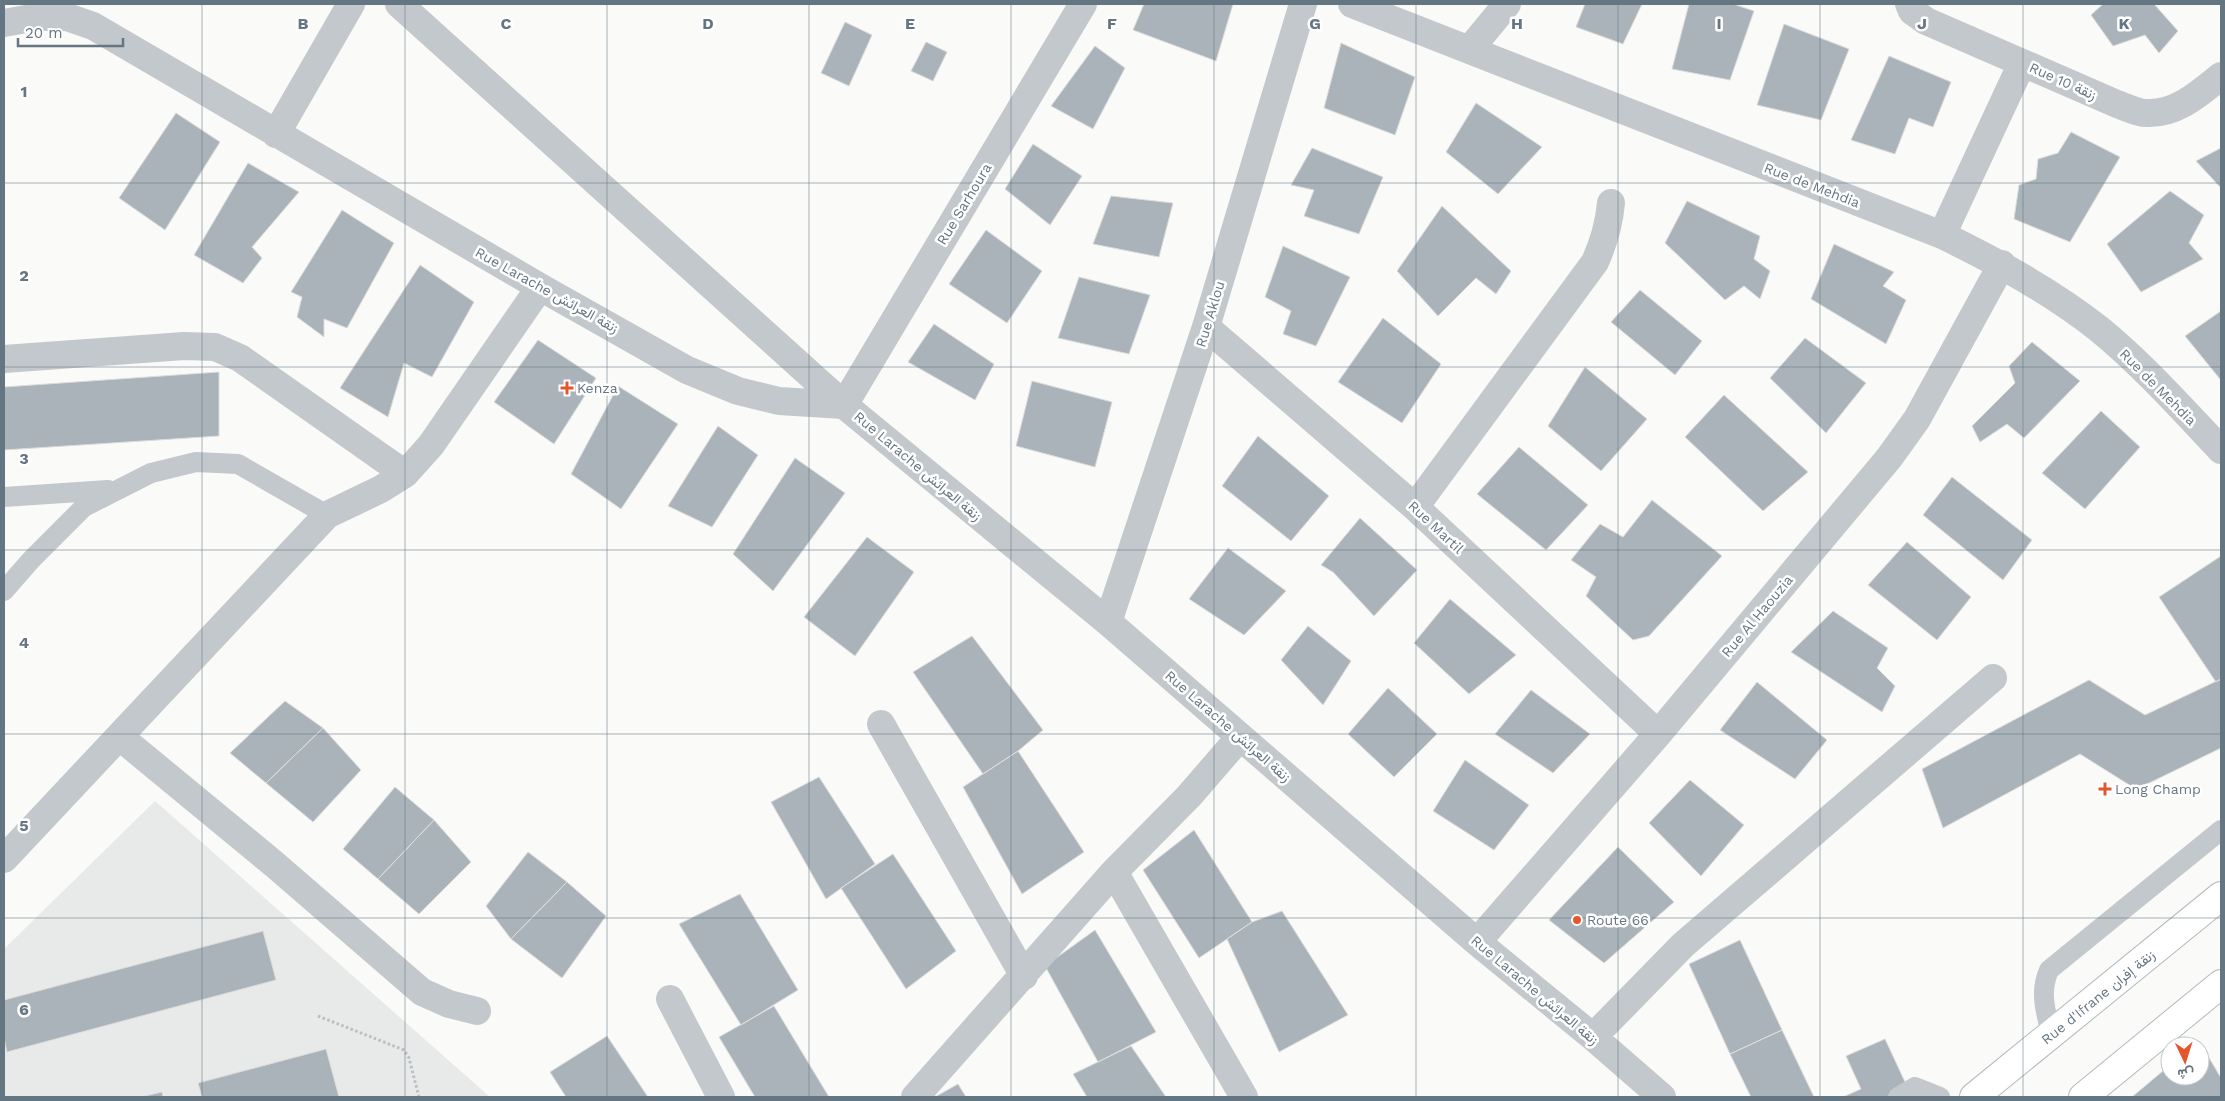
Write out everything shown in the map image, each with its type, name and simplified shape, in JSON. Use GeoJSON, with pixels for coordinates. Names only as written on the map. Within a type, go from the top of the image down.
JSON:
{"type":"FeatureCollection","features":[{"type":"Feature","properties":{"kind":"street"},"geometry":{"type":"LineString","coordinates":[[276,134],[351,4]]}},
{"type":"Feature","properties":{"kind":"street"},"geometry":{"type":"LineString","coordinates":[[399,4],[844,405]]}},
{"type":"Feature","properties":{"kind":"street","name":"Rue Sarhoura"},"geometry":{"type":"LineString","coordinates":[[844,405],[1083,4]]}},
{"type":"Feature","properties":{"kind":"street","name":"Rue Aklou"},"geometry":{"type":"LineString","coordinates":[[1108,622],[1206,327],[1303,4]]}},
{"type":"Feature","properties":{"kind":"street","name":"Rue de Mehdia"},"geometry":{"type":"LineString","coordinates":[[1352,4],[1942,236],[2002,264],[2041,287],[2100,330],[2152,378],[2221,450]]}},
{"type":"Feature","properties":{"kind":"street"},"geometry":{"type":"LineString","coordinates":[[1470,49],[1507,4]]}},
{"type":"Feature","properties":{"kind":"street","name":"Rue 10 زنقة"},"geometry":{"type":"LineString","coordinates":[[1909,4],[1912,11],[1926,21],[2117,104],[2146,113],[2171,109],[2191,100],[2221,76]]}},
{"type":"Feature","properties":{"kind":"street","name":"Rue Larache زنقة العرائش"},"geometry":{"type":"LineString","coordinates":[[4,23],[37,17],[67,17],[93,26],[540,287],[687,370],[738,391],[779,400],[844,405],[1108,622],[1477,942],[1593,1037],[1662,1097]]}},
{"type":"Feature","properties":{"kind":"street"},"geometry":{"type":"LineString","coordinates":[[1942,236],[2022,63]]}},
{"type":"Feature","properties":{"kind":"street"},"geometry":{"type":"LineString","coordinates":[[1414,507],[1594,262],[1606,233],[1611,203]]}},
{"type":"Feature","properties":{"kind":"street","name":"Rue Al Haouzia"},"geometry":{"type":"LineString","coordinates":[[1477,942],[1658,734],[1889,458],[1917,419],[2002,264]]}},
{"type":"Feature","properties":{"kind":"street"},"geometry":{"type":"LineString","coordinates":[[4,859],[327,515],[381,489],[405,474],[431,445],[540,287]]}},
{"type":"Feature","properties":{"kind":"street","name":"Rue Martil"},"geometry":{"type":"LineString","coordinates":[[1206,327],[1414,507],[1658,734]]}},
{"type":"Feature","properties":{"kind":"street"},"geometry":{"type":"LineString","coordinates":[[4,359],[184,346],[215,347],[240,358],[405,474]]}},
{"type":"Feature","properties":{"kind":"street"},"geometry":{"type":"LineString","coordinates":[[1593,1037],[1683,946],[1993,678]]}},
{"type":"Feature","properties":{"kind":"street"},"geometry":{"type":"LineString","coordinates":[[881,724],[1024,976]]}},
{"type":"Feature","properties":{"kind":"street"},"geometry":{"type":"LineString","coordinates":[[120,737],[274,864],[422,992],[449,1004],[477,1010]]}},
{"type":"Feature","properties":{"kind":"street"},"geometry":{"type":"LineString","coordinates":[[914,1097],[1024,976],[1114,872],[1189,796],[1240,737]]}},
{"type":"Feature","properties":{"kind":"street"},"geometry":{"type":"LineString","coordinates":[[1114,872],[1244,1097]]}},
{"type":"Feature","properties":{"kind":"street","name":"Rue d'Ifrane زنقة إفران"},"geometry":{"type":"LineString","coordinates":[[1974,1097],[2221,896]]}},
{"type":"Feature","properties":{"kind":"street"},"geometry":{"type":"LineString","coordinates":[[2083,1097],[2221,984]]}},
{"type":"Feature","properties":{"kind":"street"},"geometry":{"type":"LineString","coordinates":[[670,999],[721,1097]]}},
{"type":"Feature","properties":{"kind":"lane"},"geometry":{"type":"LineString","coordinates":[[4,591],[31,560],[84,507],[115,489],[151,473],[196,462],[238,464],[327,515]]}},
{"type":"Feature","properties":{"kind":"lane"},"geometry":{"type":"LineString","coordinates":[[4,497],[115,489]]}},
{"type":"Feature","properties":{"kind":"lane"},"geometry":{"type":"LineString","coordinates":[[2051,1035],[2043,1000],[2043,984],[2049,970],[2221,830]]}},
{"type":"Feature","properties":{"kind":"lane"},"geometry":{"type":"LineString","coordinates":[[1898,1097],[1915,1087],[1940,1097]]}},
{"type":"Feature","properties":{"kind":"path"},"geometry":{"type":"LineString","coordinates":[[318,1016],[404,1050],[410,1058],[419,1097]]}},
{"type":"Feature","properties":{"kind":"shaded area"},"geometry":{"type":"Polygon","coordinates":[[[155,801],[490,1097],[4,1097],[4,949],[155,801]]]}},
{"type":"Feature","properties":{"kind":"building"},"geometry":{"type":"Polygon","coordinates":[[[1144,4],[1233,4],[1216,61],[1133,30],[1144,4]]]}},
{"type":"Feature","properties":{"kind":"building"},"geometry":{"type":"Polygon","coordinates":[[[1585,4],[1642,4],[1623,44],[1576,27],[1585,4]]]}},
{"type":"Feature","properties":{"kind":"building"},"geometry":{"type":"Polygon","coordinates":[[[1689,4],[1733,4],[1754,11],[1730,80],[1672,69],[1689,4]]]}},
{"type":"Feature","properties":{"kind":"building"},"geometry":{"type":"Polygon","coordinates":[[[2103,4],[2154,4],[2178,31],[2159,53],[2145,35],[2113,46],[2091,15],[2103,4]]]}},
{"type":"Feature","properties":{"kind":"building"},"geometry":{"type":"Polygon","coordinates":[[[845,22],[872,35],[849,86],[821,73],[845,22]]]}},
{"type":"Feature","properties":{"kind":"building"},"geometry":{"type":"Polygon","coordinates":[[[1784,24],[1849,49],[1821,120],[1757,105],[1784,24]]]}},
{"type":"Feature","properties":{"kind":"building"},"geometry":{"type":"Polygon","coordinates":[[[926,42],[947,52],[933,81],[911,71],[926,42]]]}},
{"type":"Feature","properties":{"kind":"building"},"geometry":{"type":"Polygon","coordinates":[[[1341,43],[1415,77],[1395,135],[1324,108],[1341,43]]]}},
{"type":"Feature","properties":{"kind":"building"},"geometry":{"type":"Polygon","coordinates":[[[1095,46],[1125,68],[1093,129],[1051,106],[1095,46]]]}},
{"type":"Feature","properties":{"kind":"building"},"geometry":{"type":"Polygon","coordinates":[[[1889,56],[1951,82],[1933,127],[1909,118],[1895,154],[1851,140],[1889,56]]]}},
{"type":"Feature","properties":{"kind":"building"},"geometry":{"type":"Polygon","coordinates":[[[1476,103],[1542,147],[1498,194],[1446,152],[1476,103]]]}},
{"type":"Feature","properties":{"kind":"building"},"geometry":{"type":"Polygon","coordinates":[[[176,113],[220,142],[165,230],[119,198],[176,113]]]}},
{"type":"Feature","properties":{"kind":"building"},"geometry":{"type":"Polygon","coordinates":[[[2071,132],[2120,157],[2070,242],[2014,219],[2019,185],[2036,179],[2038,159],[2058,153],[2071,132]]]}},
{"type":"Feature","properties":{"kind":"building"},"geometry":{"type":"Polygon","coordinates":[[[1033,144],[1082,176],[1050,225],[1005,189],[1033,144]]]}},
{"type":"Feature","properties":{"kind":"building"},"geometry":{"type":"Polygon","coordinates":[[[1312,148],[1383,177],[1359,234],[1304,216],[1314,190],[1291,185],[1312,148]]]}},
{"type":"Feature","properties":{"kind":"building"},"geometry":{"type":"Polygon","coordinates":[[[2221,148],[2221,188],[2196,161],[2221,148]]]}},
{"type":"Feature","properties":{"kind":"building"},"geometry":{"type":"Polygon","coordinates":[[[248,163],[299,192],[252,247],[262,258],[243,283],[194,255],[248,163]]]}},
{"type":"Feature","properties":{"kind":"building"},"geometry":{"type":"Polygon","coordinates":[[[2170,191],[2204,215],[2189,243],[2203,259],[2141,292],[2107,244],[2170,191]]]}},
{"type":"Feature","properties":{"kind":"building"},"geometry":{"type":"Polygon","coordinates":[[[1111,196],[1173,203],[1159,257],[1093,244],[1111,196]]]}},
{"type":"Feature","properties":{"kind":"building"},"geometry":{"type":"Polygon","coordinates":[[[1687,201],[1760,236],[1754,259],[1770,271],[1760,299],[1744,286],[1725,300],[1665,243],[1687,201]]]}},
{"type":"Feature","properties":{"kind":"building"},"geometry":{"type":"Polygon","coordinates":[[[1442,206],[1511,271],[1496,294],[1476,278],[1438,316],[1397,271],[1442,206]]]}},
{"type":"Feature","properties":{"kind":"building"},"geometry":{"type":"Polygon","coordinates":[[[342,210],[394,243],[347,328],[324,319],[324,337],[297,317],[302,297],[291,292],[342,210]]]}},
{"type":"Feature","properties":{"kind":"building"},"geometry":{"type":"Polygon","coordinates":[[[986,230],[1042,271],[1007,323],[949,284],[986,230]]]}},
{"type":"Feature","properties":{"kind":"building"},"geometry":{"type":"Polygon","coordinates":[[[1834,244],[1894,272],[1883,286],[1906,300],[1886,344],[1811,299],[1834,244]]]}},
{"type":"Feature","properties":{"kind":"building"},"geometry":{"type":"Polygon","coordinates":[[[1283,246],[1350,277],[1316,346],[1283,334],[1291,311],[1265,297],[1283,246]]]}},
{"type":"Feature","properties":{"kind":"building"},"geometry":{"type":"Polygon","coordinates":[[[420,265],[474,302],[432,377],[404,363],[388,417],[340,388],[420,265]]]}},
{"type":"Feature","properties":{"kind":"building"},"geometry":{"type":"Polygon","coordinates":[[[1079,277],[1150,295],[1129,354],[1058,338],[1079,277]]]}},
{"type":"Feature","properties":{"kind":"building"},"geometry":{"type":"Polygon","coordinates":[[[1640,290],[1702,341],[1675,375],[1611,322],[1640,290]]]}},
{"type":"Feature","properties":{"kind":"building"},"geometry":{"type":"Polygon","coordinates":[[[2221,311],[2221,378],[2220,379],[2185,336],[2221,311]]]}},
{"type":"Feature","properties":{"kind":"building"},"geometry":{"type":"Polygon","coordinates":[[[1383,318],[1441,364],[1402,423],[1338,382],[1383,318]]]}},
{"type":"Feature","properties":{"kind":"building"},"geometry":{"type":"Polygon","coordinates":[[[934,324],[994,364],[975,400],[908,362],[934,324]]]}},
{"type":"Feature","properties":{"kind":"building"},"geometry":{"type":"Polygon","coordinates":[[[1805,338],[1866,383],[1826,433],[1770,378],[1805,338]]]}},
{"type":"Feature","properties":{"kind":"building"},"geometry":{"type":"Polygon","coordinates":[[[538,340],[596,378],[554,444],[494,402],[538,340]]]}},
{"type":"Feature","properties":{"kind":"building"},"geometry":{"type":"Polygon","coordinates":[[[2032,342],[2080,381],[2024,438],[2007,424],[1980,442],[1972,426],[2015,383],[2009,366],[2032,342]]]}},
{"type":"Feature","properties":{"kind":"building"},"geometry":{"type":"Polygon","coordinates":[[[1585,367],[1647,419],[1601,471],[1548,426],[1585,367]]]}},
{"type":"Feature","properties":{"kind":"building"},"geometry":{"type":"Polygon","coordinates":[[[219,372],[219,436],[4,450],[4,387],[219,372]]]}},
{"type":"Feature","properties":{"kind":"building"},"geometry":{"type":"Polygon","coordinates":[[[1032,381],[1112,402],[1095,467],[1016,446],[1032,381]]]}},
{"type":"Feature","properties":{"kind":"building"},"geometry":{"type":"Polygon","coordinates":[[[618,386],[678,424],[621,509],[571,474],[618,386]]]}},
{"type":"Feature","properties":{"kind":"building"},"geometry":{"type":"Polygon","coordinates":[[[1724,395],[1808,472],[1763,511],[1685,437],[1724,395]]]}},
{"type":"Feature","properties":{"kind":"building"},"geometry":{"type":"Polygon","coordinates":[[[2101,411],[2140,447],[2085,509],[2042,473],[2101,411]]]}},
{"type":"Feature","properties":{"kind":"building"},"geometry":{"type":"Polygon","coordinates":[[[718,426],[758,455],[712,527],[668,506],[718,426]]]}},
{"type":"Feature","properties":{"kind":"building"},"geometry":{"type":"Polygon","coordinates":[[[1258,436],[1329,496],[1291,541],[1222,486],[1258,436]]]}},
{"type":"Feature","properties":{"kind":"building"},"geometry":{"type":"Polygon","coordinates":[[[1519,447],[1588,505],[1546,550],[1477,494],[1519,447]]]}},
{"type":"Feature","properties":{"kind":"building"},"geometry":{"type":"Polygon","coordinates":[[[795,458],[845,493],[773,591],[733,554],[795,458]]]}},
{"type":"Feature","properties":{"kind":"building"},"geometry":{"type":"Polygon","coordinates":[[[1952,477],[2032,540],[2003,580],[1923,515],[1952,477]]]}},
{"type":"Feature","properties":{"kind":"building"},"geometry":{"type":"Polygon","coordinates":[[[1652,500],[1722,556],[1649,636],[1633,640],[1586,596],[1596,577],[1571,560],[1600,524],[1623,537],[1652,500]]]}},
{"type":"Feature","properties":{"kind":"building"},"geometry":{"type":"Polygon","coordinates":[[[1360,518],[1417,570],[1374,616],[1333,572],[1321,565],[1360,518]]]}},
{"type":"Feature","properties":{"kind":"building"},"geometry":{"type":"Polygon","coordinates":[[[867,537],[914,572],[855,656],[804,617],[867,537]]]}},
{"type":"Feature","properties":{"kind":"building"},"geometry":{"type":"Polygon","coordinates":[[[1907,542],[1971,597],[1937,640],[1868,585],[1907,542]]]}},
{"type":"Feature","properties":{"kind":"building"},"geometry":{"type":"Polygon","coordinates":[[[1228,548],[1286,591],[1244,635],[1189,599],[1228,548]]]}},
{"type":"Feature","properties":{"kind":"building"},"geometry":{"type":"Polygon","coordinates":[[[2221,556],[2221,679],[2216,682],[2159,597],[2221,556]]]}},
{"type":"Feature","properties":{"kind":"building"},"geometry":{"type":"Polygon","coordinates":[[[1450,599],[1516,655],[1469,694],[1414,643],[1450,599]]]}},
{"type":"Feature","properties":{"kind":"building"},"geometry":{"type":"Polygon","coordinates":[[[1833,611],[1888,648],[1877,668],[1895,686],[1882,712],[1791,652],[1833,611]]]}},
{"type":"Feature","properties":{"kind":"building"},"geometry":{"type":"Polygon","coordinates":[[[1308,626],[1351,661],[1323,705],[1281,660],[1308,626]]]}},
{"type":"Feature","properties":{"kind":"building"},"geometry":{"type":"Polygon","coordinates":[[[972,636],[1043,730],[1018,751],[983,774],[913,672],[972,636]]]}},
{"type":"Feature","properties":{"kind":"building"},"geometry":{"type":"Polygon","coordinates":[[[2221,679],[2221,748],[2145,785],[2131,786],[2080,754],[1943,828],[1922,769],[2089,680],[2145,715],[2221,679]]]}},
{"type":"Feature","properties":{"kind":"building"},"geometry":{"type":"Polygon","coordinates":[[[1757,682],[1827,740],[1795,779],[1720,730],[1757,682]]]}},
{"type":"Feature","properties":{"kind":"building"},"geometry":{"type":"Polygon","coordinates":[[[1388,688],[1437,734],[1394,777],[1348,734],[1388,688]]]}},
{"type":"Feature","properties":{"kind":"building"},"geometry":{"type":"Polygon","coordinates":[[[1531,690],[1590,734],[1553,773],[1495,734],[1531,690]]]}},
{"type":"Feature","properties":{"kind":"building"},"geometry":{"type":"Polygon","coordinates":[[[285,701],[323,728],[266,783],[230,753],[285,701]]]}},
{"type":"Feature","properties":{"kind":"building"},"geometry":{"type":"Polygon","coordinates":[[[323,728],[361,770],[313,822],[266,783],[323,728]]]}},
{"type":"Feature","properties":{"kind":"building"},"geometry":{"type":"Polygon","coordinates":[[[1018,751],[1084,852],[1022,894],[963,787],[1018,751]]]}},
{"type":"Feature","properties":{"kind":"building"},"geometry":{"type":"Polygon","coordinates":[[[1465,760],[1529,805],[1494,850],[1433,811],[1465,760]]]}},
{"type":"Feature","properties":{"kind":"building"},"geometry":{"type":"Polygon","coordinates":[[[819,777],[875,864],[826,899],[771,802],[819,777]]]}},
{"type":"Feature","properties":{"kind":"building"},"geometry":{"type":"Polygon","coordinates":[[[1690,780],[1744,825],[1701,876],[1649,823],[1690,780]]]}},
{"type":"Feature","properties":{"kind":"building"},"geometry":{"type":"Polygon","coordinates":[[[395,787],[434,820],[378,879],[343,849],[395,787]]]}},
{"type":"Feature","properties":{"kind":"building"},"geometry":{"type":"Polygon","coordinates":[[[434,820],[471,862],[419,914],[378,879],[434,820]]]}},
{"type":"Feature","properties":{"kind":"building"},"geometry":{"type":"Polygon","coordinates":[[[1194,830],[1252,922],[1199,958],[1143,870],[1194,830]]]}},
{"type":"Feature","properties":{"kind":"building"},"geometry":{"type":"Polygon","coordinates":[[[1618,847],[1674,902],[1604,963],[1549,920],[1618,847]]]}},
{"type":"Feature","properties":{"kind":"building"},"geometry":{"type":"Polygon","coordinates":[[[528,852],[567,882],[511,939],[486,906],[528,852]]]}},
{"type":"Feature","properties":{"kind":"building"},"geometry":{"type":"Polygon","coordinates":[[[893,854],[956,951],[906,989],[841,888],[893,854]]]}},
{"type":"Feature","properties":{"kind":"building"},"geometry":{"type":"Polygon","coordinates":[[[567,882],[606,916],[562,978],[511,939],[567,882]]]}},
{"type":"Feature","properties":{"kind":"building"},"geometry":{"type":"Polygon","coordinates":[[[740,894],[798,990],[741,1025],[679,924],[740,894]]]}},
{"type":"Feature","properties":{"kind":"building"},"geometry":{"type":"Polygon","coordinates":[[[1282,911],[1348,1015],[1279,1052],[1227,939],[1252,922],[1282,911]]]}},
{"type":"Feature","properties":{"kind":"building"},"geometry":{"type":"Polygon","coordinates":[[[1095,930],[1156,1032],[1098,1062],[1045,966],[1095,930]]]}},
{"type":"Feature","properties":{"kind":"building"},"geometry":{"type":"Polygon","coordinates":[[[263,931],[276,980],[7,1052],[4,1038],[4,1000],[263,931]]]}},
{"type":"Feature","properties":{"kind":"building"},"geometry":{"type":"Polygon","coordinates":[[[1740,940],[1782,1030],[1730,1054],[1689,964],[1740,940]]]}},
{"type":"Feature","properties":{"kind":"building"},"geometry":{"type":"Polygon","coordinates":[[[774,1006],[829,1097],[755,1097],[719,1037],[774,1006]]]}},
{"type":"Feature","properties":{"kind":"building"},"geometry":{"type":"Polygon","coordinates":[[[1782,1030],[1814,1097],[1751,1097],[1730,1054],[1782,1030]]]}},
{"type":"Feature","properties":{"kind":"building"},"geometry":{"type":"Polygon","coordinates":[[[607,1036],[648,1097],[566,1097],[550,1072],[607,1036]]]}},
{"type":"Feature","properties":{"kind":"building"},"geometry":{"type":"Polygon","coordinates":[[[1885,1039],[1912,1097],[1843,1097],[1861,1089],[1846,1056],[1885,1039]]]}},
{"type":"Feature","properties":{"kind":"building"},"geometry":{"type":"Polygon","coordinates":[[[1131,1046],[1166,1097],[1087,1097],[1073,1074],[1131,1046]]]}},
{"type":"Feature","properties":{"kind":"building"},"geometry":{"type":"Polygon","coordinates":[[[326,1049],[339,1097],[202,1097],[198,1083],[326,1049]]]}},
{"type":"Feature","properties":{"kind":"building"},"geometry":{"type":"Polygon","coordinates":[[[2210,1060],[2221,1078],[2221,1097],[2132,1097],[2160,1073],[2160,1086],[2210,1086],[2210,1060]]]}},
{"type":"Feature","properties":{"kind":"building"},"geometry":{"type":"Polygon","coordinates":[[[958,1084],[966,1097],[935,1097],[958,1084]]]}},
{"type":"Feature","properties":{"kind":"building"},"geometry":{"type":"Polygon","coordinates":[[[162,1092],[163,1097],[141,1097],[162,1092]]]}},
{"type":"Feature","properties":{"kind":"place","name":"Kenza"},"geometry":{"type":"Point","coordinates":[567,388]}},
{"type":"Feature","properties":{"kind":"place","name":"Long Champ"},"geometry":{"type":"Point","coordinates":[2105,789]}},
{"type":"Feature","properties":{"kind":"place","name":"Route 66"},"geometry":{"type":"Point","coordinates":[1577,920]}}]}
